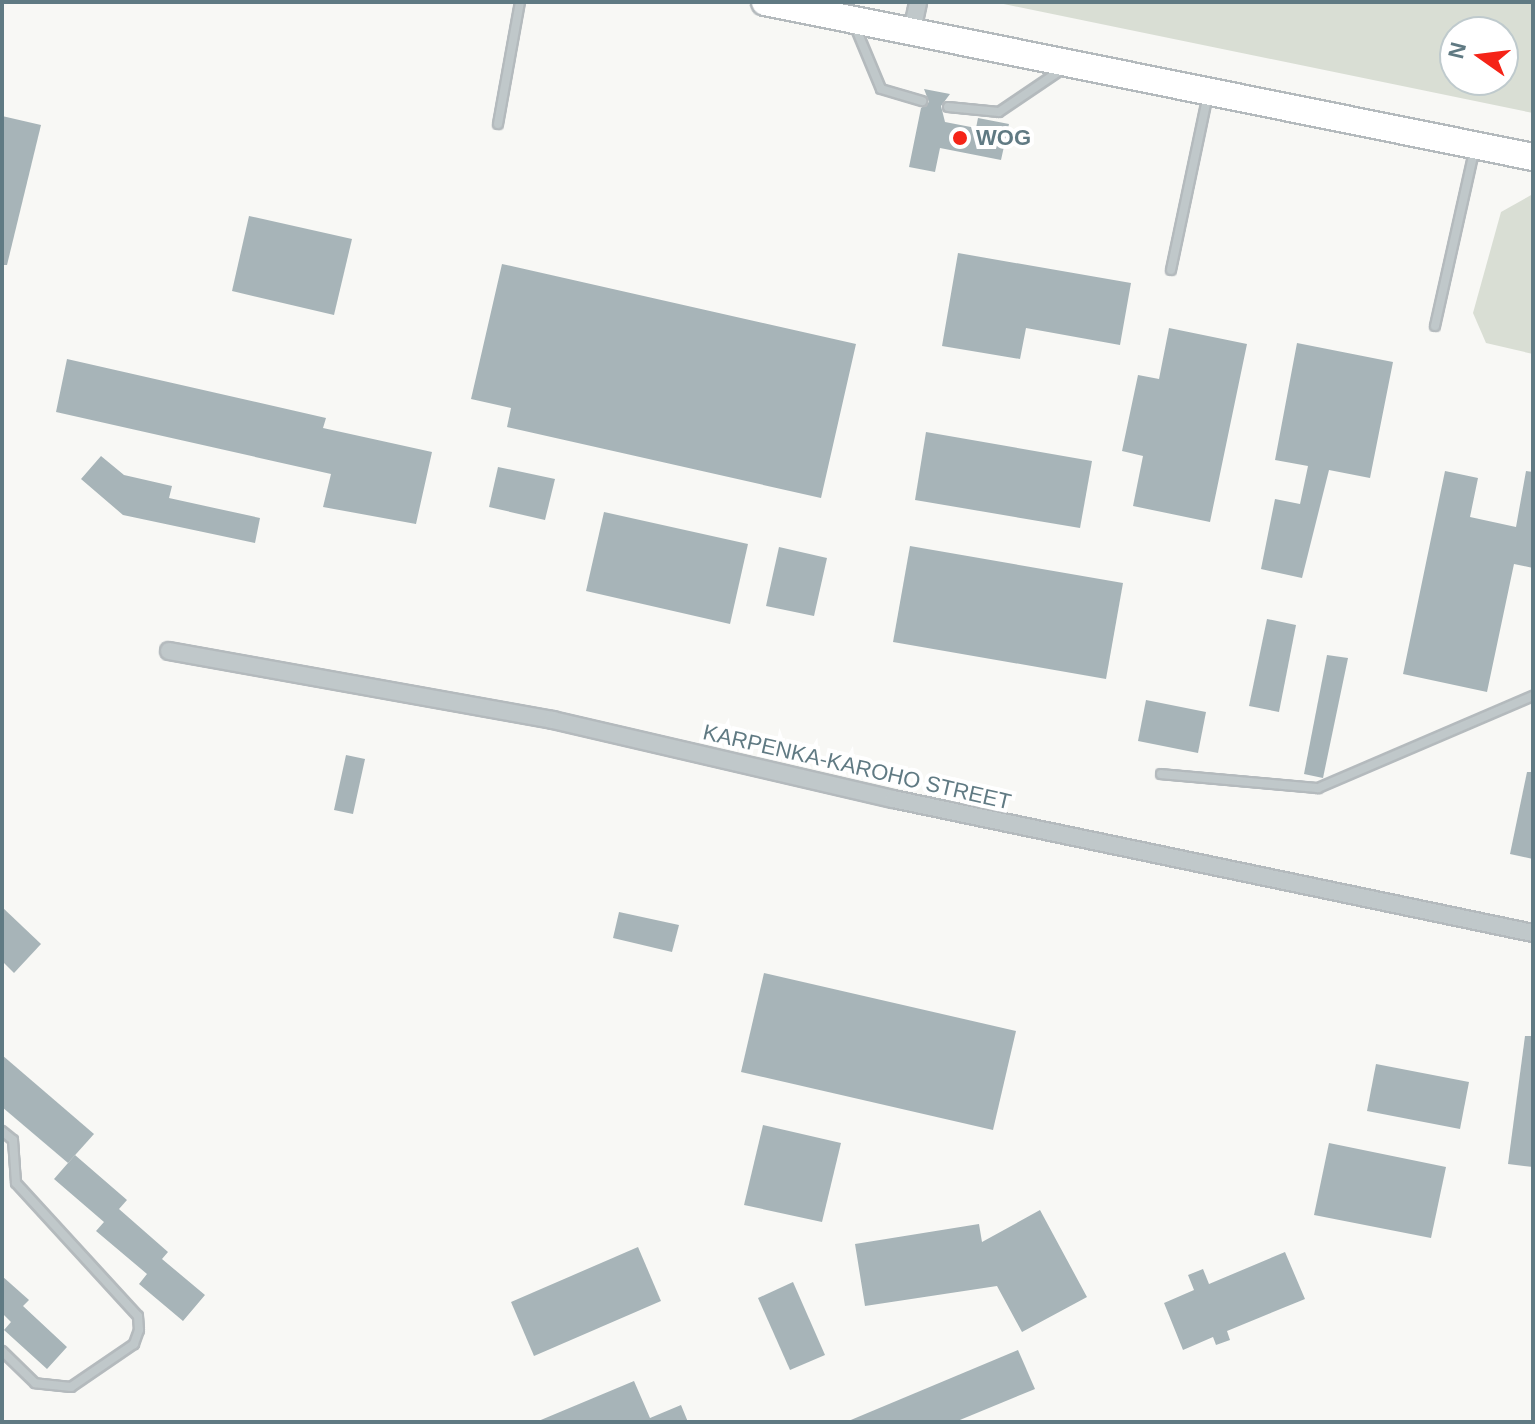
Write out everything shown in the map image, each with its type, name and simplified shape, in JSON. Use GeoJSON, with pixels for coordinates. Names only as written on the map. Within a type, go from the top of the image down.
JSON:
{"type":"FeatureCollection","features":[{"type":"Feature","properties":{"kind":"highway"},"geometry":{"type":"LineString","coordinates":[[765,2],[1476,143],[1533,157]]}},
{"type":"Feature","properties":{"kind":"street"},"geometry":{"type":"LineString","coordinates":[[912,31],[918,2]]}},
{"type":"Feature","properties":{"kind":"street","name":"KARPENKA-KAROHO STREET"},"geometry":{"type":"LineString","coordinates":[[169,651],[553,720],[893,799],[1533,933]]}},
{"type":"Feature","properties":{"kind":"lane"},"geometry":{"type":"LineString","coordinates":[[498,124],[520,2]]}},
{"type":"Feature","properties":{"kind":"lane"},"geometry":{"type":"LineString","coordinates":[[852,20],[881,89],[922,101]]}},
{"type":"Feature","properties":{"kind":"lane"},"geometry":{"type":"LineString","coordinates":[[948,107],[999,112],[1069,64]]}},
{"type":"Feature","properties":{"kind":"lane"},"geometry":{"type":"LineString","coordinates":[[1171,270],[1209,91]]}},
{"type":"Feature","properties":{"kind":"lane"},"geometry":{"type":"LineString","coordinates":[[1435,326],[1476,143]]}},
{"type":"Feature","properties":{"kind":"lane"},"geometry":{"type":"LineString","coordinates":[[1161,774],[1318,788],[1533,696]]}},
{"type":"Feature","properties":{"kind":"lane"},"geometry":{"type":"LineString","coordinates":[[2,1131],[13,1140],[16,1183],[138,1316],[139,1330],[134,1344],[71,1387],[35,1383],[2,1351]]}},
{"type":"Feature","properties":{"kind":"shaded area"},"geometry":{"type":"Polygon","coordinates":[[[994,2],[1533,2],[1533,113],[1450,96],[1519,96],[1519,16],[1439,16],[1439,94],[994,2]]]}},
{"type":"Feature","properties":{"kind":"shaded area"},"geometry":{"type":"Polygon","coordinates":[[[1533,194],[1533,354],[1486,343],[1473,313],[1501,212],[1533,194]]]}},
{"type":"Feature","properties":{"kind":"building","name":"WOG"},"geometry":{"type":"Polygon","coordinates":[[[924,89],[950,94],[941,106],[945,122],[976,128],[978,118],[1009,124],[1001,160],[940,148],[935,172],[909,167],[921,108],[929,102],[924,89]]]}},
{"type":"Feature","properties":{"kind":"building"},"geometry":{"type":"Polygon","coordinates":[[[2,116],[41,125],[7,265],[2,265],[2,116]]]}},
{"type":"Feature","properties":{"kind":"building"},"geometry":{"type":"Polygon","coordinates":[[[249,216],[352,239],[334,315],[232,291],[249,216]]]}},
{"type":"Feature","properties":{"kind":"building"},"geometry":{"type":"Polygon","coordinates":[[[958,253],[1131,283],[1120,345],[1026,328],[1020,359],[942,346],[958,253]]]}},
{"type":"Feature","properties":{"kind":"building"},"geometry":{"type":"Polygon","coordinates":[[[502,264],[856,344],[821,498],[507,427],[511,408],[471,399],[502,264]]]}},
{"type":"Feature","properties":{"kind":"building"},"geometry":{"type":"Polygon","coordinates":[[[1169,328],[1247,344],[1210,522],[1133,506],[1143,456],[1122,451],[1138,375],[1159,379],[1169,328]]]}},
{"type":"Feature","properties":{"kind":"building"},"geometry":{"type":"Polygon","coordinates":[[[1297,343],[1393,362],[1370,478],[1329,470],[1302,578],[1261,569],[1275,499],[1300,504],[1308,466],[1275,460],[1297,343]]]}},
{"type":"Feature","properties":{"kind":"building"},"geometry":{"type":"Polygon","coordinates":[[[67,359],[326,418],[323,428],[432,452],[416,524],[323,507],[331,474],[56,412],[67,359]]]}},
{"type":"Feature","properties":{"kind":"building"},"geometry":{"type":"Polygon","coordinates":[[[926,432],[1092,461],[1080,528],[915,500],[926,432]]]}},
{"type":"Feature","properties":{"kind":"building"},"geometry":{"type":"Polygon","coordinates":[[[101,456],[124,475],[172,486],[169,498],[260,518],[255,543],[123,515],[81,479],[101,456]]]}},
{"type":"Feature","properties":{"kind":"building"},"geometry":{"type":"Polygon","coordinates":[[[498,467],[555,479],[545,520],[489,507],[498,467]]]}},
{"type":"Feature","properties":{"kind":"building"},"geometry":{"type":"Polygon","coordinates":[[[1445,471],[1478,478],[1470,517],[1516,527],[1526,471],[1533,472],[1533,568],[1514,564],[1487,692],[1403,674],[1445,471]]]}},
{"type":"Feature","properties":{"kind":"building"},"geometry":{"type":"Polygon","coordinates":[[[604,512],[748,544],[730,624],[586,591],[604,512]]]}},
{"type":"Feature","properties":{"kind":"building"},"geometry":{"type":"Polygon","coordinates":[[[910,546],[1123,583],[1106,679],[893,642],[910,546]]]}},
{"type":"Feature","properties":{"kind":"building"},"geometry":{"type":"Polygon","coordinates":[[[779,547],[827,558],[814,616],[766,606],[779,547]]]}},
{"type":"Feature","properties":{"kind":"building"},"geometry":{"type":"Polygon","coordinates":[[[1267,619],[1296,625],[1279,712],[1249,706],[1267,619]]]}},
{"type":"Feature","properties":{"kind":"building"},"geometry":{"type":"Polygon","coordinates":[[[1327,655],[1348,658],[1323,778],[1304,774],[1327,655]]]}},
{"type":"Feature","properties":{"kind":"building"},"geometry":{"type":"Polygon","coordinates":[[[1146,700],[1206,712],[1198,753],[1138,741],[1146,700]]]}},
{"type":"Feature","properties":{"kind":"building"},"geometry":{"type":"Polygon","coordinates":[[[346,755],[365,759],[353,814],[334,810],[346,755]]]}},
{"type":"Feature","properties":{"kind":"building"},"geometry":{"type":"Polygon","coordinates":[[[1527,772],[1533,772],[1533,859],[1510,854],[1527,772]]]}},
{"type":"Feature","properties":{"kind":"building"},"geometry":{"type":"Polygon","coordinates":[[[2,907],[41,944],[14,973],[2,961],[2,907]]]}},
{"type":"Feature","properties":{"kind":"building"},"geometry":{"type":"Polygon","coordinates":[[[619,912],[679,925],[672,952],[613,938],[619,912]]]}},
{"type":"Feature","properties":{"kind":"building"},"geometry":{"type":"Polygon","coordinates":[[[764,973],[1016,1031],[993,1130],[741,1072],[764,973]]]}},
{"type":"Feature","properties":{"kind":"building"},"geometry":{"type":"Polygon","coordinates":[[[1525,1036],[1533,1036],[1533,1167],[1508,1164],[1525,1036]]]}},
{"type":"Feature","properties":{"kind":"building"},"geometry":{"type":"Polygon","coordinates":[[[2,1055],[94,1134],[68,1163],[2,1107],[2,1055]]]}},
{"type":"Feature","properties":{"kind":"building"},"geometry":{"type":"Polygon","coordinates":[[[1376,1064],[1469,1082],[1460,1129],[1367,1111],[1376,1064]]]}},
{"type":"Feature","properties":{"kind":"building"},"geometry":{"type":"Polygon","coordinates":[[[763,1125],[841,1143],[822,1222],[744,1205],[763,1125]]]}},
{"type":"Feature","properties":{"kind":"building"},"geometry":{"type":"Polygon","coordinates":[[[1329,1143],[1446,1167],[1431,1238],[1314,1215],[1329,1143]]]}},
{"type":"Feature","properties":{"kind":"building"},"geometry":{"type":"Polygon","coordinates":[[[75,1155],[127,1200],[119,1209],[168,1252],[162,1259],[205,1295],[183,1321],[139,1284],[147,1274],[96,1231],[104,1222],[54,1179],[75,1155]]]}},
{"type":"Feature","properties":{"kind":"building"},"geometry":{"type":"Polygon","coordinates":[[[1040,1210],[1087,1297],[1022,1332],[997,1286],[865,1306],[855,1244],[979,1224],[982,1242],[1040,1210]]]}},
{"type":"Feature","properties":{"kind":"building"},"geometry":{"type":"Polygon","coordinates":[[[638,1247],[661,1301],[534,1356],[511,1302],[638,1247]]]}},
{"type":"Feature","properties":{"kind":"building"},"geometry":{"type":"Polygon","coordinates":[[[1285,1252],[1305,1299],[1227,1331],[1230,1340],[1216,1345],[1213,1337],[1183,1350],[1164,1303],[1194,1290],[1188,1275],[1203,1269],[1209,1284],[1285,1252]]]}},
{"type":"Feature","properties":{"kind":"building"},"geometry":{"type":"Polygon","coordinates":[[[2,1276],[29,1300],[23,1306],[67,1347],[47,1369],[4,1330],[11,1322],[2,1313],[2,1276]]]}},
{"type":"Feature","properties":{"kind":"building"},"geometry":{"type":"Polygon","coordinates":[[[793,1282],[825,1355],[790,1370],[758,1298],[793,1282]]]}},
{"type":"Feature","properties":{"kind":"building"},"geometry":{"type":"Polygon","coordinates":[[[1018,1350],[1035,1389],[955,1422],[846,1422],[1018,1350]]]}},
{"type":"Feature","properties":{"kind":"building"},"geometry":{"type":"Polygon","coordinates":[[[634,1381],[650,1418],[681,1405],[688,1422],[536,1422],[634,1381]]]}},
{"type":"Feature","properties":{"kind":"place","name":"WOG"},"geometry":{"type":"Point","coordinates":[960,138]}}]}
